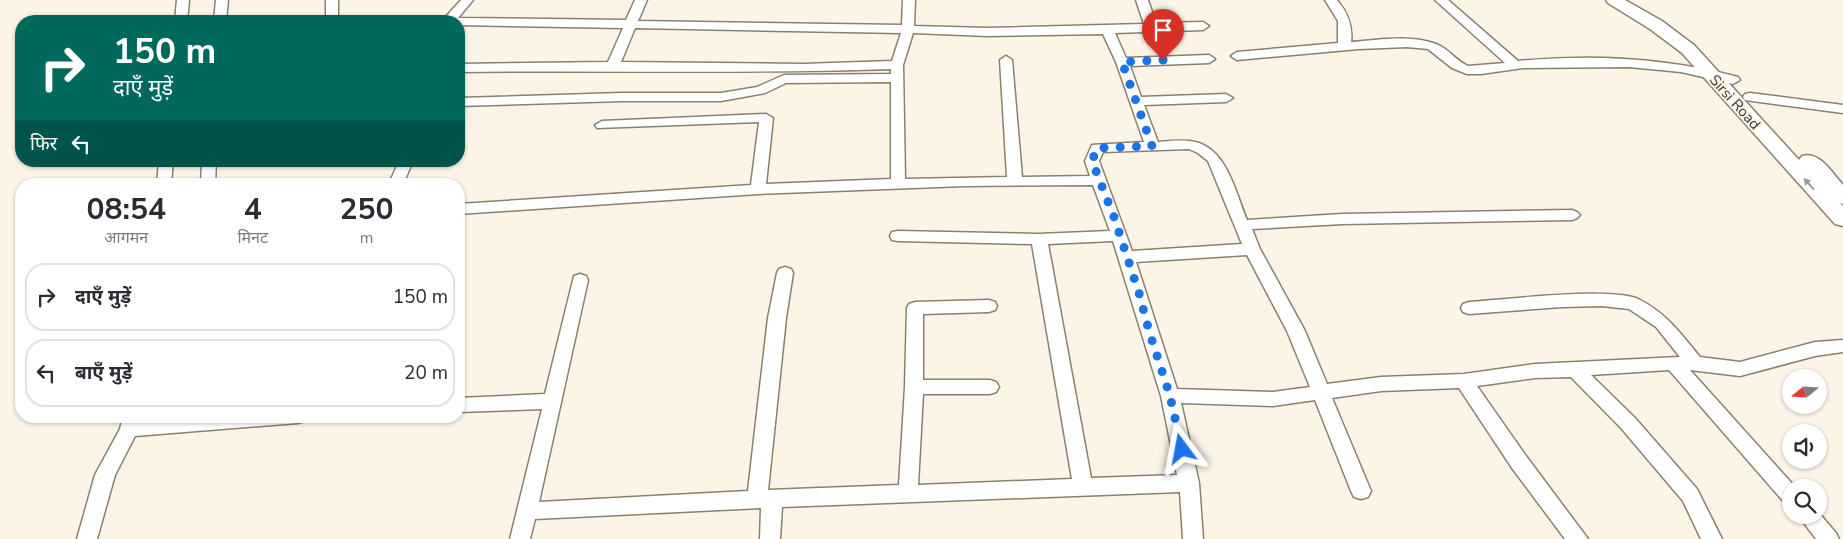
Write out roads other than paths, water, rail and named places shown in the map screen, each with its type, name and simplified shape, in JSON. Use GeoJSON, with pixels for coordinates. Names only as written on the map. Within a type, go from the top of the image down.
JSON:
{"type":"FeatureCollection","features":[{"type":"Feature","properties":{"kind":"main road","name":"Sirsi Road"},"geometry":{"type":"LineString","coordinates":[[1614,0],[1656,24],[1688,49],[1843,219]]}},
{"type":"Feature","properties":{"kind":"main road","name":"Sirsi Road"},"geometry":{"type":"LineString","coordinates":[[1631,0],[1696,43],[1750,96],[1843,197]]}},
{"type":"Feature","properties":{"kind":"street"},"geometry":{"type":"LineString","coordinates":[[182,15],[183,0]]}},
{"type":"Feature","properties":{"kind":"street"},"geometry":{"type":"LineString","coordinates":[[221,15],[222,0]]}},
{"type":"Feature","properties":{"kind":"street"},"geometry":{"type":"LineString","coordinates":[[332,0],[332,15]]}},
{"type":"Feature","properties":{"kind":"street"},"geometry":{"type":"LineString","coordinates":[[453,15],[467,0]]}},
{"type":"Feature","properties":{"kind":"street"},"geometry":{"type":"LineString","coordinates":[[613,66],[641,0]]}},
{"type":"Feature","properties":{"kind":"street"},"geometry":{"type":"LineString","coordinates":[[898,183],[897,72],[908,29],[909,0]]}},
{"type":"Feature","properties":{"kind":"street"},"geometry":{"type":"LineString","coordinates":[[1142,0],[1151,27]]}},
{"type":"Feature","properties":{"kind":"street"},"geometry":{"type":"LineString","coordinates":[[1331,0],[1344,20],[1347,33],[1344,46]]}},
{"type":"Feature","properties":{"kind":"street"},"geometry":{"type":"LineString","coordinates":[[1441,0],[1514,64]]}},
{"type":"Feature","properties":{"kind":"street"},"geometry":{"type":"LineString","coordinates":[[465,21],[1017,32],[1203,26]]}},
{"type":"Feature","properties":{"kind":"street"},"geometry":{"type":"LineString","coordinates":[[1107,30],[1122,62],[1152,146]]}},
{"type":"Feature","properties":{"kind":"street"},"geometry":{"type":"LineString","coordinates":[[1238,56],[1374,44],[1431,46],[1466,70],[1514,64],[1640,62],[1672,65],[1707,72],[1733,80]]}},
{"type":"Feature","properties":{"kind":"street"},"geometry":{"type":"LineString","coordinates":[[1122,62],[1209,59]]}},
{"type":"Feature","properties":{"kind":"street"},"geometry":{"type":"LineString","coordinates":[[1006,60],[1015,182]]}},
{"type":"Feature","properties":{"kind":"street"},"geometry":{"type":"LineString","coordinates":[[465,68],[613,66],[803,68],[897,72]]}},
{"type":"Feature","properties":{"kind":"street"},"geometry":{"type":"LineString","coordinates":[[465,102],[622,97],[721,97],[760,90],[784,79],[897,72]]}},
{"type":"Feature","properties":{"kind":"street"},"geometry":{"type":"LineString","coordinates":[[1750,96],[1843,109]]}},
{"type":"Feature","properties":{"kind":"street"},"geometry":{"type":"LineString","coordinates":[[1137,101],[1226,98]]}},
{"type":"Feature","properties":{"kind":"street"},"geometry":{"type":"LineString","coordinates":[[602,124],[766,118],[758,188]]}},
{"type":"Feature","properties":{"kind":"street"},"geometry":{"type":"LineString","coordinates":[[1193,539],[1189,483],[1170,396],[1114,217],[1092,161],[1097,148],[1199,146],[1207,151],[1215,160],[1252,249],[1296,331],[1361,491]]}},
{"type":"Feature","properties":{"kind":"street"},"geometry":{"type":"LineString","coordinates":[[465,209],[758,188],[966,181],[1099,180]]}},
{"type":"Feature","properties":{"kind":"street"},"geometry":{"type":"LineString","coordinates":[[1242,224],[1342,218],[1572,215]]}},
{"type":"Feature","properties":{"kind":"street"},"geometry":{"type":"LineString","coordinates":[[898,236],[1039,239],[1119,236]]}},
{"type":"Feature","properties":{"kind":"street"},"geometry":{"type":"LineString","coordinates":[[1039,239],[1083,487]]}},
{"type":"Feature","properties":{"kind":"street"},"geometry":{"type":"LineString","coordinates":[[1127,257],[1252,249]]}},
{"type":"Feature","properties":{"kind":"street"},"geometry":{"type":"LineString","coordinates":[[770,539],[765,499],[777,318],[784,273]]}},
{"type":"Feature","properties":{"kind":"street"},"geometry":{"type":"LineString","coordinates":[[520,539],[580,280]]}},
{"type":"Feature","properties":{"kind":"street"},"geometry":{"type":"LineString","coordinates":[[1469,308],[1602,300],[1632,303],[1662,323],[1695,363]]}},
{"type":"Feature","properties":{"kind":"street"},"geometry":{"type":"LineString","coordinates":[[908,494],[914,387],[915,308],[989,306]]}},
{"type":"Feature","properties":{"kind":"street"},"geometry":{"type":"LineString","coordinates":[[1170,396],[1273,399],[1322,394],[1381,384],[1464,382],[1535,371],[1575,370],[1624,365],[1695,363],[1740,369],[1815,348],[1840,350]]}},
{"type":"Feature","properties":{"kind":"street"},"geometry":{"type":"LineString","coordinates":[[1674,364],[1782,486]]}},
{"type":"Feature","properties":{"kind":"street"},"geometry":{"type":"LineString","coordinates":[[1575,370],[1628,423],[1690,494],[1712,539]]}},
{"type":"Feature","properties":{"kind":"street"},"geometry":{"type":"LineString","coordinates":[[1464,382],[1502,439],[1554,510],[1578,539]]}},
{"type":"Feature","properties":{"kind":"street"},"geometry":{"type":"LineString","coordinates":[[914,387],[990,387]]}},
{"type":"Feature","properties":{"kind":"street"},"geometry":{"type":"LineString","coordinates":[[465,405],[553,401]]}},
{"type":"Feature","properties":{"kind":"street"},"geometry":{"type":"LineString","coordinates":[[87,539],[105,474],[134,423]]}},
{"type":"Feature","properties":{"kind":"street"},"geometry":{"type":"LineString","coordinates":[[527,511],[765,499],[1189,483]]}},
{"type":"Feature","properties":{"kind":"street"},"geometry":{"type":"LineString","coordinates":[[1815,524],[1827,539]]}}]}
